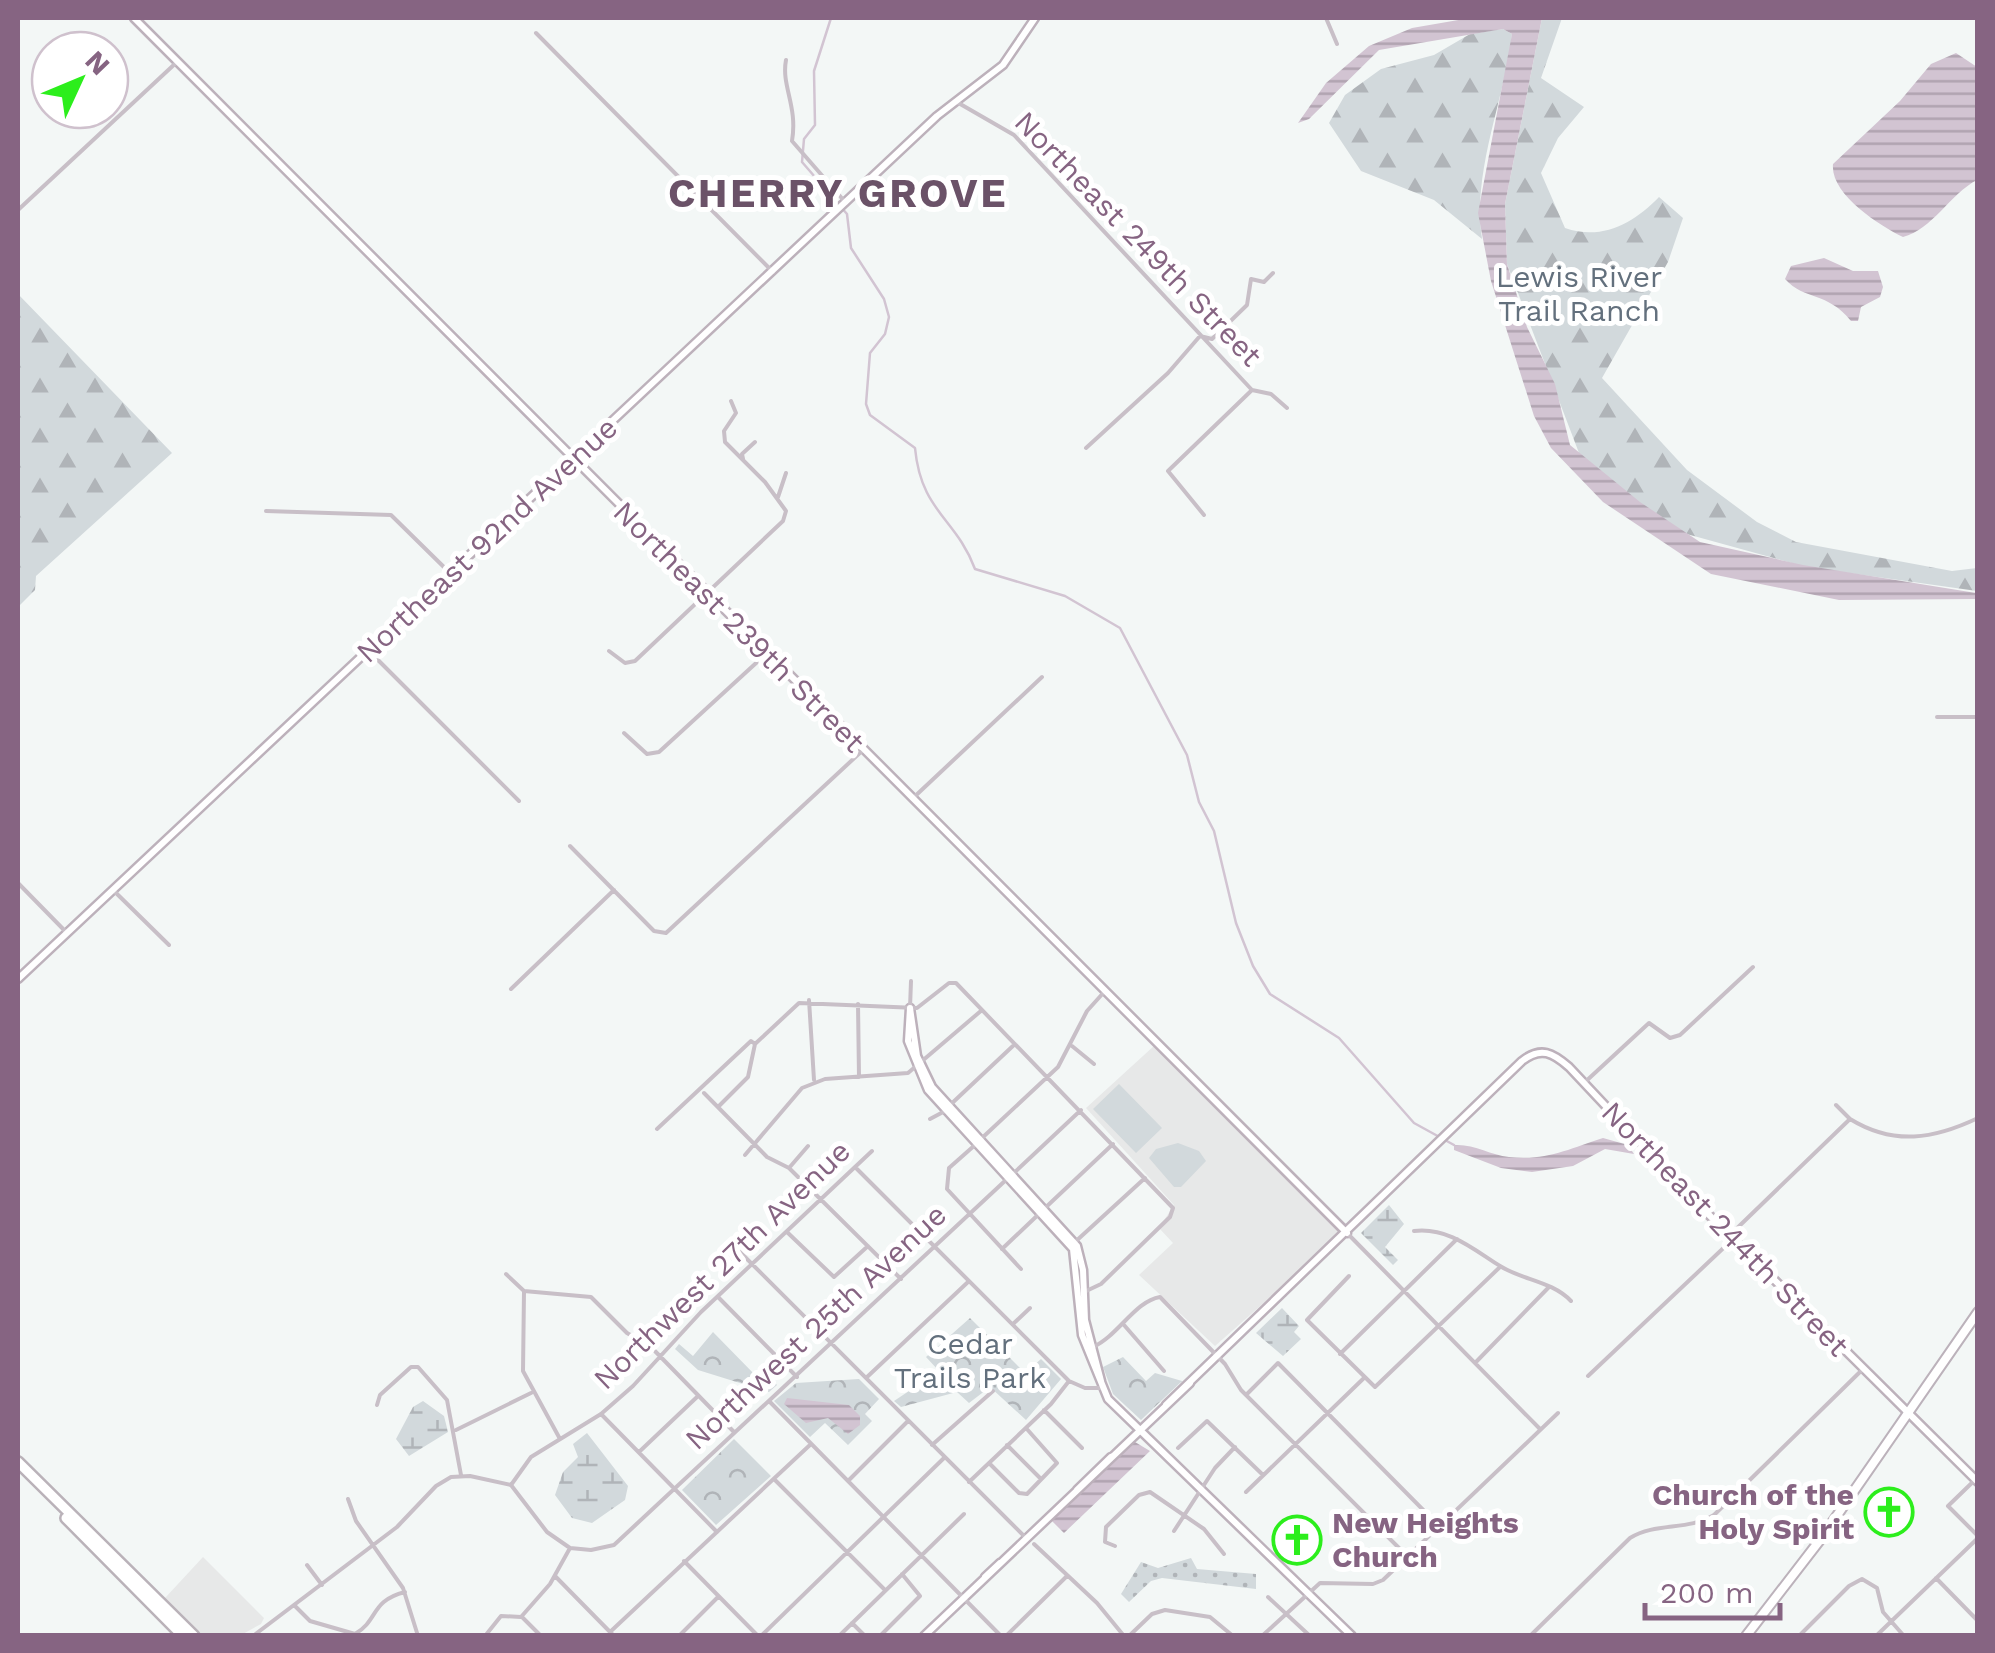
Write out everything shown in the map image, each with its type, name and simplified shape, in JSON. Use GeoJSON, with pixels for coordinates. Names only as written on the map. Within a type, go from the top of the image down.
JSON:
{"type":"FeatureCollection","features":[{"type":"Feature","properties":{"kind":"highway"},"geometry":{"type":"LineString","coordinates":[[18,1462],[194,1636]]}},
{"type":"Feature","properties":{"kind":"highway"},"geometry":{"type":"LineString","coordinates":[[18,1470],[183,1636]]}},
{"type":"Feature","properties":{"kind":"main road"},"geometry":{"type":"LineString","coordinates":[[1746,1636],[1978,1312]]}},
{"type":"Feature","properties":{"kind":"street","name":"Northeast 239th Street"},"geometry":{"type":"LineString","coordinates":[[134,18],[572,461],[1347,1233]]}},
{"type":"Feature","properties":{"kind":"street","name":"Northeast 92nd Avenue"},"geometry":{"type":"LineString","coordinates":[[18,980],[846,202],[955,101],[1002,64],[1035,18]]}},
{"type":"Feature","properties":{"kind":"street"},"geometry":{"type":"LineString","coordinates":[[1326,18],[1337,44]]}},
{"type":"Feature","properties":{"kind":"street"},"geometry":{"type":"LineString","coordinates":[[536,34],[773,272]]}},
{"type":"Feature","properties":{"kind":"street"},"geometry":{"type":"LineString","coordinates":[[786,60],[785,81],[796,110],[792,141],[846,202]]}},
{"type":"Feature","properties":{"kind":"street"},"geometry":{"type":"LineString","coordinates":[[18,210],[178,62]]}},
{"type":"Feature","properties":{"kind":"street","name":"Northeast 249th Street"},"geometry":{"type":"LineString","coordinates":[[955,101],[1014,135],[1252,390],[1271,394],[1287,408]]}},
{"type":"Feature","properties":{"kind":"street"},"geometry":{"type":"LineString","coordinates":[[1086,448],[1168,373],[1200,336],[1212,339],[1247,305],[1251,279],[1264,282],[1273,273]]}},
{"type":"Feature","properties":{"kind":"street"},"geometry":{"type":"LineString","coordinates":[[1204,515],[1168,471],[1252,390]]}},
{"type":"Feature","properties":{"kind":"street"},"geometry":{"type":"LineString","coordinates":[[610,651],[625,663],[635,661],[783,521],[786,511],[778,497],[724,438],[736,412],[732,401]]}},
{"type":"Feature","properties":{"kind":"street"},"geometry":{"type":"LineString","coordinates":[[743,459],[742,454],[755,442]]}},
{"type":"Feature","properties":{"kind":"street"},"geometry":{"type":"LineString","coordinates":[[778,497],[786,473]]}},
{"type":"Feature","properties":{"kind":"street"},"geometry":{"type":"LineString","coordinates":[[266,512],[391,515],[451,574]]}},
{"type":"Feature","properties":{"kind":"street"},"geometry":{"type":"LineString","coordinates":[[369,651],[519,801]]}},
{"type":"Feature","properties":{"kind":"street"},"geometry":{"type":"LineString","coordinates":[[624,733],[647,754],[659,752],[766,654]]}},
{"type":"Feature","properties":{"kind":"street"},"geometry":{"type":"LineString","coordinates":[[912,799],[1042,677]]}},
{"type":"Feature","properties":{"kind":"street"},"geometry":{"type":"LineString","coordinates":[[1937,717],[1978,717]]}},
{"type":"Feature","properties":{"kind":"street"},"geometry":{"type":"LineString","coordinates":[[570,846],[661,934],[671,930],[863,750]]}},
{"type":"Feature","properties":{"kind":"street"},"geometry":{"type":"LineString","coordinates":[[18,884],[67,934]]}},
{"type":"Feature","properties":{"kind":"street"},"geometry":{"type":"LineString","coordinates":[[114,890],[169,945]]}},
{"type":"Feature","properties":{"kind":"street"},"geometry":{"type":"LineString","coordinates":[[511,989],[614,890]]}},
{"type":"Feature","properties":{"kind":"street"},"geometry":{"type":"LineString","coordinates":[[1584,1083],[1649,1023],[1670,1038],[1680,1035],[1753,967]]}},
{"type":"Feature","properties":{"kind":"street"},"geometry":{"type":"LineString","coordinates":[[911,981],[906,1023],[918,1068],[947,1108],[1073,1244],[1080,1293],[1077,1310],[1102,1385],[1138,1431],[1199,1490],[1225,1509],[1352,1636]]}},
{"type":"Feature","properties":{"kind":"street"},"geometry":{"type":"LineString","coordinates":[[718,1107],[748,1077],[755,1044],[802,1002],[923,1007],[952,982],[1049,1076],[1173,1210],[1100,1284],[1080,1293]]}},
{"type":"Feature","properties":{"kind":"street"},"geometry":{"type":"LineString","coordinates":[[1021,1269],[950,1195],[946,1181],[949,1168],[1049,1076],[1072,1046],[1088,1010],[1105,991]]}},
{"type":"Feature","properties":{"kind":"street"},"geometry":{"type":"LineString","coordinates":[[809,1000],[814,1081]]}},
{"type":"Feature","properties":{"kind":"street"},"geometry":{"type":"LineString","coordinates":[[858,1004],[859,1077]]}},
{"type":"Feature","properties":{"kind":"street"},"geometry":{"type":"LineString","coordinates":[[745,1155],[798,1090],[814,1081],[896,1076],[918,1068],[982,1010]]}},
{"type":"Feature","properties":{"kind":"street"},"geometry":{"type":"LineString","coordinates":[[657,1129],[750,1041],[755,1044]]}},
{"type":"Feature","properties":{"kind":"street"},"geometry":{"type":"LineString","coordinates":[[930,1120],[1016,1043]]}},
{"type":"Feature","properties":{"kind":"street"},"geometry":{"type":"LineString","coordinates":[[1072,1046],[1094,1064]]}},
{"type":"Feature","properties":{"kind":"street","name":"Northeast 244th Street"},"geometry":{"type":"LineString","coordinates":[[1347,1233],[1522,1061],[1538,1052],[1554,1054],[1731,1237],[1977,1480]]}},
{"type":"Feature","properties":{"kind":"street"},"geometry":{"type":"LineString","coordinates":[[704,1093],[766,1157],[789,1168],[901,1279]]}},
{"type":"Feature","properties":{"kind":"street"},"geometry":{"type":"LineString","coordinates":[[1836,1105],[1850,1119],[1882,1134],[1910,1138],[1944,1132],[1978,1118]]}},
{"type":"Feature","properties":{"kind":"street","name":"Northwest 25th Avenue"},"geometry":{"type":"LineString","coordinates":[[570,1548],[592,1550],[614,1544],[1081,1110]]}},
{"type":"Feature","properties":{"kind":"street"},"geometry":{"type":"LineString","coordinates":[[1588,1376],[1850,1119]]}},
{"type":"Feature","properties":{"kind":"street"},"geometry":{"type":"LineString","coordinates":[[1002,1249],[1114,1144]]}},
{"type":"Feature","properties":{"kind":"street"},"geometry":{"type":"LineString","coordinates":[[789,1168],[808,1146]]}},
{"type":"Feature","properties":{"kind":"street","name":"Northwest 27th Avenue"},"geometry":{"type":"LineString","coordinates":[[511,1485],[527,1461],[601,1414],[662,1358],[718,1297],[872,1151]]}},
{"type":"Feature","properties":{"kind":"street"},"geometry":{"type":"LineString","coordinates":[[855,1167],[1069,1380],[1085,1388],[1102,1385]]}},
{"type":"Feature","properties":{"kind":"street"},"geometry":{"type":"LineString","coordinates":[[1073,1244],[1145,1178]]}},
{"type":"Feature","properties":{"kind":"street"},"geometry":{"type":"LineString","coordinates":[[1414,1231],[1428,1229],[1473,1245],[1500,1267],[1549,1287],[1571,1301]]}},
{"type":"Feature","properties":{"kind":"street"},"geometry":{"type":"LineString","coordinates":[[786,1231],[832,1276],[837,1276],[868,1246]]}},
{"type":"Feature","properties":{"kind":"street"},"geometry":{"type":"LineString","coordinates":[[924,1636],[1347,1233],[1540,1430]]}},
{"type":"Feature","properties":{"kind":"street"},"geometry":{"type":"LineString","coordinates":[[1340,1354],[1457,1240]]}},
{"type":"Feature","properties":{"kind":"street"},"geometry":{"type":"LineString","coordinates":[[736,1248],[1026,1538]]}},
{"type":"Feature","properties":{"kind":"street"},"geometry":{"type":"LineString","coordinates":[[1348,1276],[1307,1318],[1375,1387],[1500,1267]]}},
{"type":"Feature","properties":{"kind":"street"},"geometry":{"type":"LineString","coordinates":[[506,1274],[524,1291],[588,1296],[662,1358],[735,1433]]}},
{"type":"Feature","properties":{"kind":"street"},"geometry":{"type":"LineString","coordinates":[[866,1378],[969,1281]]}},
{"type":"Feature","properties":{"kind":"street"},"geometry":{"type":"LineString","coordinates":[[1475,1363],[1549,1287]]}},
{"type":"Feature","properties":{"kind":"street"},"geometry":{"type":"LineString","coordinates":[[524,1291],[522,1370],[560,1439]]}},
{"type":"Feature","properties":{"kind":"street"},"geometry":{"type":"LineString","coordinates":[[1090,1348],[1158,1296],[1218,1356],[1246,1395],[1407,1556]]}},
{"type":"Feature","properties":{"kind":"street"},"geometry":{"type":"LineString","coordinates":[[718,1297],[796,1376]]}},
{"type":"Feature","properties":{"kind":"street"},"geometry":{"type":"LineString","coordinates":[[1012,1324],[1030,1308]]}},
{"type":"Feature","properties":{"kind":"street"},"geometry":{"type":"LineString","coordinates":[[1124,1324],[1164,1371]]}},
{"type":"Feature","properties":{"kind":"street"},"geometry":{"type":"LineString","coordinates":[[1246,1395],[1278,1363],[1439,1526]]}},
{"type":"Feature","properties":{"kind":"street"},"geometry":{"type":"LineString","coordinates":[[377,1406],[380,1396],[414,1366],[443,1392],[456,1430],[461,1475]]}},
{"type":"Feature","properties":{"kind":"street"},"geometry":{"type":"LineString","coordinates":[[1530,1636],[1630,1538],[1646,1530],[1699,1522],[1714,1515],[1863,1369]]}},
{"type":"Feature","properties":{"kind":"street"},"geometry":{"type":"LineString","coordinates":[[1246,1492],[1364,1378]]}},
{"type":"Feature","properties":{"kind":"street"},"geometry":{"type":"LineString","coordinates":[[969,1482],[1044,1410],[1069,1380]]}},
{"type":"Feature","properties":{"kind":"street"},"geometry":{"type":"LineString","coordinates":[[932,1445],[993,1390]]}},
{"type":"Feature","properties":{"kind":"street"},"geometry":{"type":"LineString","coordinates":[[456,1430],[532,1393]]}},
{"type":"Feature","properties":{"kind":"street"},"geometry":{"type":"LineString","coordinates":[[638,1452],[698,1396]]}},
{"type":"Feature","properties":{"kind":"street"},"geometry":{"type":"LineString","coordinates":[[768,1401],[1004,1636],[1068,1574]]}},
{"type":"Feature","properties":{"kind":"street"},"geometry":{"type":"LineString","coordinates":[[1044,1410],[1082,1448]]}},
{"type":"Feature","properties":{"kind":"street"},"geometry":{"type":"LineString","coordinates":[[1262,1636],[1325,1581],[1373,1584],[1388,1576],[1558,1413]]}},
{"type":"Feature","properties":{"kind":"street"},"geometry":{"type":"LineString","coordinates":[[601,1414],[716,1532]]}},
{"type":"Feature","properties":{"kind":"street"},"geometry":{"type":"LineString","coordinates":[[848,1481],[908,1421]]}},
{"type":"Feature","properties":{"kind":"street"},"geometry":{"type":"LineString","coordinates":[[1178,1448],[1208,1421],[1263,1475]]}},
{"type":"Feature","properties":{"kind":"street"},"geometry":{"type":"LineString","coordinates":[[989,1462],[1023,1496],[1041,1480],[1058,1462],[1026,1428]]}},
{"type":"Feature","properties":{"kind":"street"},"geometry":{"type":"LineString","coordinates":[[555,1576],[612,1634],[684,1560],[811,1444]]}},
{"type":"Feature","properties":{"kind":"street"},"geometry":{"type":"LineString","coordinates":[[1007,1445],[1041,1480]]}},
{"type":"Feature","properties":{"kind":"street"},"geometry":{"type":"LineString","coordinates":[[1174,1532],[1199,1490],[1236,1447]]}},
{"type":"Feature","properties":{"kind":"street"},"geometry":{"type":"LineString","coordinates":[[684,1560],[760,1636],[944,1457]]}},
{"type":"Feature","properties":{"kind":"street"},"geometry":{"type":"LineString","coordinates":[[253,1636],[374,1545],[436,1486],[461,1475],[511,1485],[547,1532],[570,1548],[555,1576],[521,1616]]}},
{"type":"Feature","properties":{"kind":"street"},"geometry":{"type":"LineString","coordinates":[[774,1480],[886,1591]]}},
{"type":"Feature","properties":{"kind":"street"},"geometry":{"type":"LineString","coordinates":[[1876,1636],[1978,1537],[1948,1506],[1977,1480]]}},
{"type":"Feature","properties":{"kind":"street"},"geometry":{"type":"LineString","coordinates":[[1115,1546],[1105,1542],[1106,1527],[1148,1492],[1204,1528],[1224,1554]]}},
{"type":"Feature","properties":{"kind":"street"},"geometry":{"type":"LineString","coordinates":[[348,1499],[354,1517],[405,1592],[418,1636]]}},
{"type":"Feature","properties":{"kind":"street"},"geometry":{"type":"LineString","coordinates":[[840,1636],[964,1514]]}},
{"type":"Feature","properties":{"kind":"street"},"geometry":{"type":"LineString","coordinates":[[1034,1544],[1126,1636],[1161,1610],[1210,1617],[1233,1636]]}},
{"type":"Feature","properties":{"kind":"street"},"geometry":{"type":"LineString","coordinates":[[307,1565],[322,1585]]}},
{"type":"Feature","properties":{"kind":"street"},"geometry":{"type":"LineString","coordinates":[[880,1636],[920,1596],[902,1574]]}},
{"type":"Feature","properties":{"kind":"street"},"geometry":{"type":"LineString","coordinates":[[1936,1578],[1978,1621]]}},
{"type":"Feature","properties":{"kind":"street"},"geometry":{"type":"LineString","coordinates":[[1800,1636],[1848,1586],[1862,1579],[1877,1588],[1882,1612],[1904,1636]]}},
{"type":"Feature","properties":{"kind":"street"},"geometry":{"type":"LineString","coordinates":[[294,1606],[307,1620],[356,1634],[366,1626],[378,1604],[405,1592]]}},
{"type":"Feature","properties":{"kind":"street"},"geometry":{"type":"LineString","coordinates":[[678,1636],[719,1596]]}},
{"type":"Feature","properties":{"kind":"street"},"geometry":{"type":"LineString","coordinates":[[1268,1598],[1310,1636]]}},
{"type":"Feature","properties":{"kind":"street"},"geometry":{"type":"LineString","coordinates":[[486,1636],[501,1616],[521,1616],[541,1636]]}},
{"type":"Feature","properties":{"kind":"street"},"geometry":{"type":"LineString","coordinates":[[852,1623],[865,1636]]}},
{"type":"Feature","properties":{"kind":"shaded area"},"geometry":{"type":"Polygon","coordinates":[[[1470,18],[1542,18],[1505,204],[1507,264],[1527,327],[1555,384],[1570,445],[1640,502],[1700,542],[1803,565],[1976,593],[1977,589],[1977,599],[1839,600],[1711,574],[1603,502],[1551,448],[1534,416],[1491,281],[1478,213],[1512,34],[1503,29],[1379,50],[1309,119],[1298,123],[1326,83],[1369,46],[1412,28],[1470,18]]]}},
{"type":"Feature","properties":{"kind":"shaded area"},"geometry":{"type":"Polygon","coordinates":[[[1956,53],[1977,67],[1977,180],[1923,227],[1903,237],[1870,217],[1848,197],[1834,175],[1833,164],[1900,101],[1931,64],[1956,53]]]}},
{"type":"Feature","properties":{"kind":"shaded area"},"geometry":{"type":"Polygon","coordinates":[[[1824,258],[1853,271],[1878,271],[1883,287],[1880,297],[1861,307],[1858,321],[1851,321],[1833,305],[1800,291],[1785,279],[1791,266],[1824,258]]]}},
{"type":"Feature","properties":{"kind":"shaded area"},"geometry":{"type":"Polygon","coordinates":[[[1155,1045],[1338,1227],[1339,1236],[1215,1346],[1139,1275],[1173,1243],[1159,1228],[1174,1205],[1086,1108],[1155,1045]]]}},
{"type":"Feature","properties":{"kind":"shaded area"},"geometry":{"type":"Polygon","coordinates":[[[1603,1138],[1628,1145],[1634,1154],[1605,1149],[1573,1166],[1532,1172],[1501,1168],[1454,1150],[1454,1145],[1462,1145],[1502,1156],[1535,1157],[1603,1138]]]}},
{"type":"Feature","properties":{"kind":"shaded area"},"geometry":{"type":"Polygon","coordinates":[[[787,1398],[849,1405],[860,1416],[860,1425],[848,1434],[828,1418],[806,1423],[784,1404],[787,1398]]]}},
{"type":"Feature","properties":{"kind":"shaded area"},"geometry":{"type":"Polygon","coordinates":[[[1135,1442],[1150,1451],[1064,1533],[1052,1521],[1135,1442]]]}},
{"type":"Feature","properties":{"kind":"shaded area"},"geometry":{"type":"Polygon","coordinates":[[[203,1557],[264,1618],[261,1624],[241,1635],[202,1635],[165,1598],[203,1557]]]}},
{"type":"Feature","properties":{"kind":"green space","name":"Lewis River Trail Ranch"},"geometry":{"type":"Polygon","coordinates":[[[1542,18],[1562,18],[1541,78],[1584,107],[1558,138],[1541,173],[1565,228],[1604,231],[1628,222],[1659,197],[1683,218],[1668,262],[1602,378],[1687,470],[1757,522],[1796,542],[1952,571],[1977,568],[1977,591],[1806,567],[1683,533],[1626,495],[1579,453],[1507,264],[1505,204],[1542,18]]]}},
{"type":"Feature","properties":{"kind":"green space"},"geometry":{"type":"Polygon","coordinates":[[[1503,29],[1512,34],[1481,188],[1482,239],[1434,200],[1361,171],[1329,123],[1345,95],[1381,69],[1434,55],[1470,34],[1503,29]]]}},
{"type":"Feature","properties":{"kind":"green space"},"geometry":{"type":"Polygon","coordinates":[[[18,294],[172,453],[36,576],[35,590],[18,607],[18,294]]]}},
{"type":"Feature","properties":{"kind":"green space"},"geometry":{"type":"Polygon","coordinates":[[[1119,1084],[1162,1128],[1136,1153],[1093,1109],[1119,1084]]]}},
{"type":"Feature","properties":{"kind":"green space"},"geometry":{"type":"Polygon","coordinates":[[[1178,1143],[1199,1151],[1206,1161],[1181,1187],[1174,1187],[1149,1158],[1156,1149],[1178,1143]]]}},
{"type":"Feature","properties":{"kind":"green space"},"geometry":{"type":"Polygon","coordinates":[[[1389,1205],[1404,1224],[1385,1247],[1398,1260],[1393,1265],[1361,1233],[1389,1205]]]}},
{"type":"Feature","properties":{"kind":"green space"},"geometry":{"type":"Polygon","coordinates":[[[1282,1308],[1299,1326],[1294,1332],[1301,1339],[1283,1356],[1256,1333],[1282,1308]]]}},
{"type":"Feature","properties":{"kind":"green space","name":"Cedar Trails Park"},"geometry":{"type":"Polygon","coordinates":[[[970,1318],[1025,1373],[1041,1359],[1061,1379],[1026,1420],[990,1387],[969,1403],[957,1392],[901,1407],[894,1401],[939,1371],[926,1357],[970,1318]]]}},
{"type":"Feature","properties":{"kind":"green space"},"geometry":{"type":"Polygon","coordinates":[[[713,1332],[758,1378],[765,1372],[777,1385],[769,1392],[698,1370],[675,1349],[679,1344],[693,1356],[713,1332]]]}},
{"type":"Feature","properties":{"kind":"green space"},"geometry":{"type":"Polygon","coordinates":[[[1123,1357],[1146,1381],[1155,1373],[1182,1381],[1141,1420],[1113,1394],[1103,1367],[1123,1357]]]}},
{"type":"Feature","properties":{"kind":"green space"},"geometry":{"type":"Polygon","coordinates":[[[859,1379],[879,1399],[865,1414],[872,1421],[848,1445],[825,1423],[810,1437],[774,1401],[796,1383],[859,1379]]]}},
{"type":"Feature","properties":{"kind":"green space"},"geometry":{"type":"Polygon","coordinates":[[[423,1401],[444,1416],[448,1432],[409,1456],[396,1439],[413,1407],[423,1401]]]}},
{"type":"Feature","properties":{"kind":"green space"},"geometry":{"type":"Polygon","coordinates":[[[587,1433],[628,1486],[625,1500],[592,1523],[572,1518],[555,1495],[563,1472],[578,1457],[573,1444],[587,1433]]]}},
{"type":"Feature","properties":{"kind":"green space"},"geometry":{"type":"Polygon","coordinates":[[[734,1439],[771,1476],[716,1525],[682,1490],[734,1439]]]}},
{"type":"Feature","properties":{"kind":"green space"},"geometry":{"type":"Polygon","coordinates":[[[1191,1558],[1197,1569],[1256,1574],[1256,1589],[1162,1578],[1151,1581],[1129,1602],[1121,1594],[1141,1562],[1158,1568],[1191,1558]]]}},
{"type":"Feature","properties":{"kind":"waterway"},"geometry":{"type":"LineString","coordinates":[[831,18],[814,71],[815,125],[804,139],[802,162],[847,214],[851,248],[884,299],[889,317],[885,334],[870,353],[866,404],[870,415],[915,448],[924,487],[975,569],[1065,596],[1120,628],[1187,755],[1199,802],[1214,831],[1236,923],[1253,966],[1270,994],[1339,1038],[1414,1123],[1454,1145]]}},
{"type":"Feature","properties":{"kind":"place","name":"Church of the Holy Spirit"},"geometry":{"type":"Point","coordinates":[1889,1512]}},
{"type":"Feature","properties":{"kind":"place","name":"New Heights Church"},"geometry":{"type":"Point","coordinates":[1297,1540]}},
{"type":"Feature","properties":{"kind":"district","name":"CHERRY GROVE"},"geometry":{"type":"Point","coordinates":[838,193]}}]}
